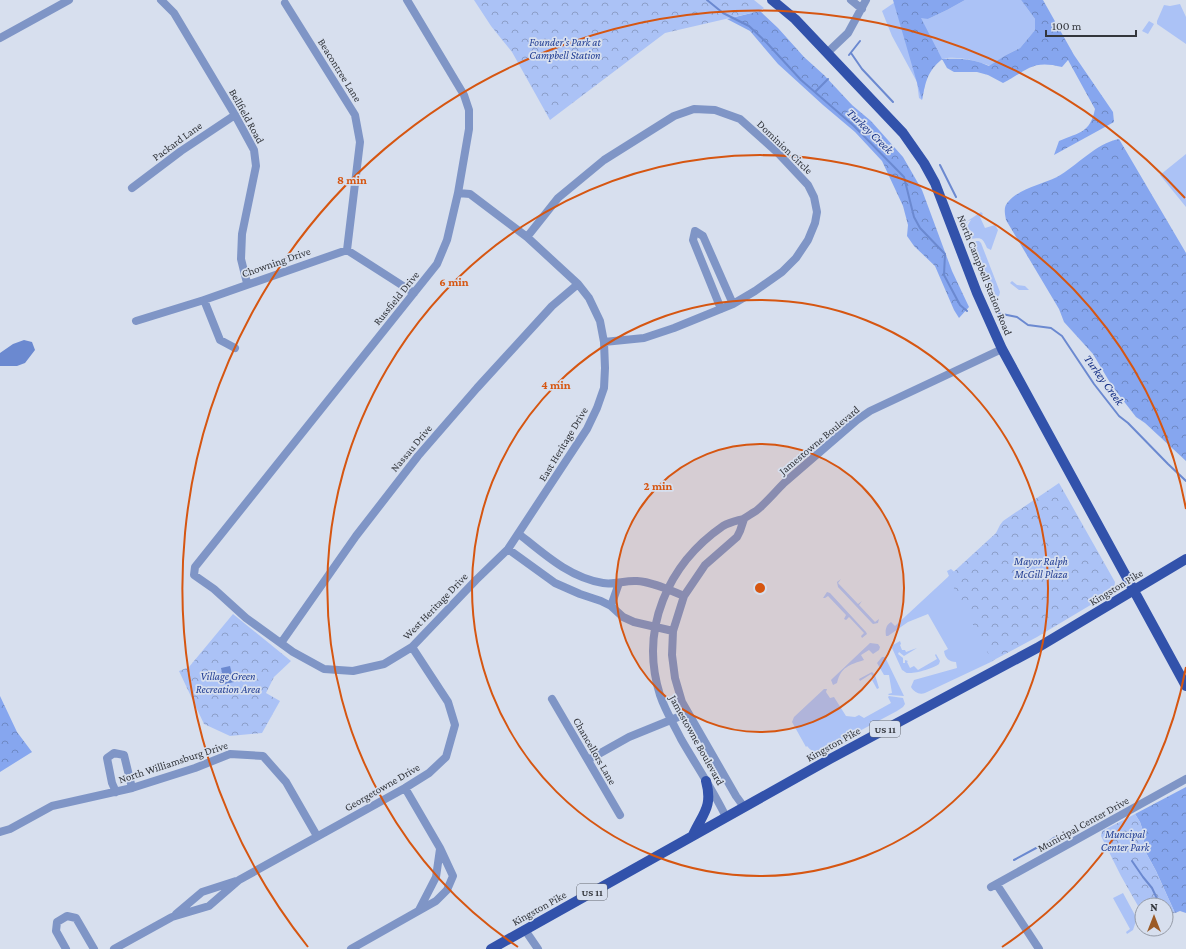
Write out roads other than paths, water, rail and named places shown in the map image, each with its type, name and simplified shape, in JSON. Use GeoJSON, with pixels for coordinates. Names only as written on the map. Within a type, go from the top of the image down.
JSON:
{"type":"FeatureCollection","features":[{"type":"Feature","properties":{"kind":"main road","name":"North Campbell Station Road"},"geometry":{"type":"LineString","coordinates":[[772,0],[795,19],[903,133],[924,163],[935,183],[977,293],[1002,349],[1186,686]]}},
{"type":"Feature","properties":{"kind":"main road","name":"Kingston Pike"},"geometry":{"type":"LineString","coordinates":[[491,949],[881,731],[1028,653],[1186,559]]}},
{"type":"Feature","properties":{"kind":"main road"},"geometry":{"type":"LineString","coordinates":[[693,835],[704,816],[710,799],[706,781]]}},
{"type":"Feature","properties":{"kind":"street"},"geometry":{"type":"LineString","coordinates":[[0,38],[69,0]]}},
{"type":"Feature","properties":{"kind":"street","name":"Bellfield Road"},"geometry":{"type":"LineString","coordinates":[[161,0],[174,13],[235,114],[254,150],[256,166],[242,234],[242,259],[247,283]]}},
{"type":"Feature","properties":{"kind":"street","name":"Russfield Drive"},"geometry":{"type":"LineString","coordinates":[[195,567],[437,264],[447,240],[458,193],[469,129],[468,110],[464,95],[407,0]]}},
{"type":"Feature","properties":{"kind":"street"},"geometry":{"type":"LineString","coordinates":[[851,0],[862,9]]}},
{"type":"Feature","properties":{"kind":"street"},"geometry":{"type":"LineString","coordinates":[[827,53],[848,33],[866,0]]}},
{"type":"Feature","properties":{"kind":"street","name":"Beacontree Lane"},"geometry":{"type":"LineString","coordinates":[[285,3],[354,114],[360,142],[347,250]]}},
{"type":"Feature","properties":{"kind":"street","name":"Dominion Circle"},"geometry":{"type":"LineString","coordinates":[[527,237],[558,198],[604,160],[674,116],[694,109],[715,110],[740,119],[778,153],[808,185],[814,197],[817,212],[815,223],[808,240],[796,258],[782,272],[755,291],[722,309],[644,338],[604,342]]}},
{"type":"Feature","properties":{"kind":"street","name":"Packard Lane"},"geometry":{"type":"LineString","coordinates":[[132,188],[181,151],[235,114]]}},
{"type":"Feature","properties":{"kind":"street","name":"East Heritage Drive"},"geometry":{"type":"LineString","coordinates":[[458,193],[470,194],[527,237],[578,284],[589,298],[600,321],[604,342],[604,388],[597,408],[587,429],[508,549]]}},
{"type":"Feature","properties":{"kind":"street"},"geometry":{"type":"LineString","coordinates":[[722,309],[693,240],[696,231],[703,236],[733,304]]}},
{"type":"Feature","properties":{"kind":"street"},"geometry":{"type":"LineString","coordinates":[[347,250],[414,293]]}},
{"type":"Feature","properties":{"kind":"street","name":"Chowning Drive"},"geometry":{"type":"LineString","coordinates":[[136,321],[204,300],[247,283],[347,250]]}},
{"type":"Feature","properties":{"kind":"street","name":"Nassau Drive"},"geometry":{"type":"LineString","coordinates":[[281,643],[356,536],[418,456],[477,388],[552,306],[578,284]]}},
{"type":"Feature","properties":{"kind":"street"},"geometry":{"type":"LineString","coordinates":[[204,300],[220,340],[235,348]]}},
{"type":"Feature","properties":{"kind":"street","name":"Jamestowne Boulevard"},"geometry":{"type":"LineString","coordinates":[[726,818],[717,799],[671,720],[657,685],[654,648],[655,628],[667,590],[683,563],[701,544],[724,525],[736,520],[744,519],[757,510],[834,440],[870,411],[1002,349]]}},
{"type":"Feature","properties":{"kind":"street","name":"Jamestowne Boulevard"},"geometry":{"type":"LineString","coordinates":[[744,519],[737,537],[705,565],[684,596],[672,631],[672,656],[675,678],[682,702],[736,796],[744,807]]}},
{"type":"Feature","properties":{"kind":"street"},"geometry":{"type":"LineString","coordinates":[[519,534],[566,570],[587,579],[612,584],[618,582],[638,581],[684,596]]}},
{"type":"Feature","properties":{"kind":"street"},"geometry":{"type":"LineString","coordinates":[[508,549],[555,583],[611,606],[623,617],[634,622],[672,631]]}},
{"type":"Feature","properties":{"kind":"street","name":"West Heritage Drive"},"geometry":{"type":"LineString","coordinates":[[195,567],[194,575],[214,589],[246,618],[293,652],[324,669],[353,671],[384,664],[412,647],[508,549]]}},
{"type":"Feature","properties":{"kind":"street"},"geometry":{"type":"LineString","coordinates":[[611,606],[618,582]]}},
{"type":"Feature","properties":{"kind":"street","name":"Georgetowne Drive"},"geometry":{"type":"LineString","coordinates":[[114,949],[172,917],[202,892],[239,880],[405,788],[429,773],[446,757],[455,725],[448,702],[412,647]]}},
{"type":"Feature","properties":{"kind":"street","name":"Chancellors Lane"},"geometry":{"type":"LineString","coordinates":[[552,699],[620,815]]}},
{"type":"Feature","properties":{"kind":"street"},"geometry":{"type":"LineString","coordinates":[[588,760],[629,737],[688,713]]}},
{"type":"Feature","properties":{"kind":"street"},"geometry":{"type":"LineString","coordinates":[[116,792],[112,783],[107,758],[114,753],[124,756],[132,788]]}},
{"type":"Feature","properties":{"kind":"street","name":"North Williamsburg Drive"},"geometry":{"type":"LineString","coordinates":[[0,832],[10,829],[52,806],[132,788],[195,768],[230,754],[263,756],[286,782],[317,836]]}},
{"type":"Feature","properties":{"kind":"street","name":"Municipal Center Drive"},"geometry":{"type":"LineString","coordinates":[[1038,949],[994,886],[1186,780]]}},
{"type":"Feature","properties":{"kind":"street"},"geometry":{"type":"LineString","coordinates":[[351,949],[419,910],[436,902],[447,890],[452,876],[440,848],[405,788]]}},
{"type":"Feature","properties":{"kind":"street"},"geometry":{"type":"LineString","coordinates":[[419,910],[436,877],[440,848]]}},
{"type":"Feature","properties":{"kind":"street","name":"Georgetowne Drive"},"geometry":{"type":"LineString","coordinates":[[172,917],[210,906],[239,880]]}},
{"type":"Feature","properties":{"kind":"street"},"geometry":{"type":"LineString","coordinates":[[66,949],[56,931],[57,922],[67,916],[76,918],[94,949]]}},
{"type":"Feature","properties":{"kind":"street"},"geometry":{"type":"LineString","coordinates":[[525,930],[538,949]]}},
{"type":"Feature","properties":{"kind":"waterway","name":"Turkey Creek"},"geometry":{"type":"LineString","coordinates":[[707,0],[723,13],[749,26],[801,80],[854,126],[904,177],[914,217],[920,228],[945,254],[944,275],[960,305],[967,311]]}},
{"type":"Feature","properties":{"kind":"waterway"},"geometry":{"type":"LineString","coordinates":[[849,55],[860,41]]}},
{"type":"Feature","properties":{"kind":"waterway"},"geometry":{"type":"LineString","coordinates":[[851,53],[862,69],[893,102]]}},
{"type":"Feature","properties":{"kind":"waterway"},"geometry":{"type":"LineString","coordinates":[[815,92],[828,79]]}},
{"type":"Feature","properties":{"kind":"waterway"},"geometry":{"type":"LineString","coordinates":[[940,165],[956,197]]}},
{"type":"Feature","properties":{"kind":"waterway","name":"Turkey Creek"},"geometry":{"type":"LineString","coordinates":[[997,313],[1017,317],[1028,325],[1051,328],[1062,336],[1094,384],[1119,416],[1128,423],[1186,481]]}},
{"type":"Feature","properties":{"kind":"waterway"},"geometry":{"type":"LineString","coordinates":[[1048,842],[1055,837]]}},
{"type":"Feature","properties":{"kind":"waterway"},"geometry":{"type":"LineString","coordinates":[[1014,860],[1038,847]]}},
{"type":"Feature","properties":{"kind":"waterway"},"geometry":{"type":"LineString","coordinates":[[1132,861],[1152,888],[1156,897]]}},
{"type":"Feature","properties":{"kind":"park label","name":"Founder's Park at Campbell Station"},"geometry":{"type":"Point","coordinates":[565,48]}},
{"type":"Feature","properties":{"kind":"park label","name":"Mayor Ralph McGill Plaza"},"geometry":{"type":"Point","coordinates":[1041,567]}},
{"type":"Feature","properties":{"kind":"park label","name":"Village Green Recreation Area"},"geometry":{"type":"Point","coordinates":[228,682]}},
{"type":"Feature","properties":{"kind":"park label","name":"Muncipal Center Park"},"geometry":{"type":"Point","coordinates":[1125,840]}}]}
